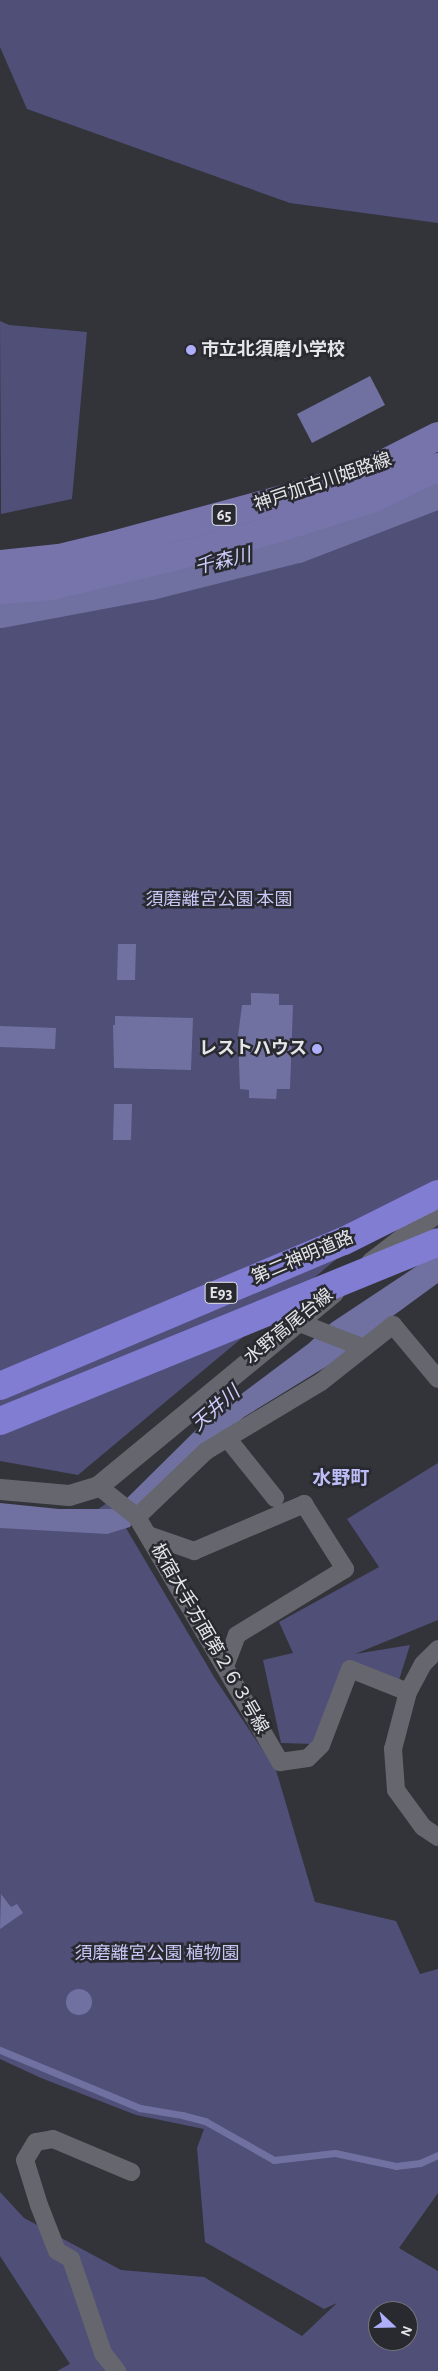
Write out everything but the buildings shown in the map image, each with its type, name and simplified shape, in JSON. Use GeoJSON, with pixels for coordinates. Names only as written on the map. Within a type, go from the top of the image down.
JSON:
{"type":"FeatureCollection","features":[{"type":"Feature","properties":{"kind":"highway","name":"第二神明道路"},"geometry":{"type":"LineString","coordinates":[[0,1386],[344,1241],[438,1194]]}},
{"type":"Feature","properties":{"kind":"highway","name":"第二神明道路"},"geometry":{"type":"LineString","coordinates":[[0,1421],[438,1242]]}},
{"type":"Feature","properties":{"kind":"main road","name":"神戸加古川姫路線"},"geometry":{"type":"LineString","coordinates":[[0,564],[59,558],[315,490],[371,470],[438,436]]}},
{"type":"Feature","properties":{"kind":"main road","name":"神戸加古川姫路線"},"geometry":{"type":"LineString","coordinates":[[0,590],[46,587],[174,557],[260,533],[371,498],[438,467]]}},
{"type":"Feature","properties":{"kind":"street","name":"水野高尾台線"},"geometry":{"type":"LineString","coordinates":[[105,1492],[295,1321],[438,1211]]}},
{"type":"Feature","properties":{"kind":"street"},"geometry":{"type":"LineString","coordinates":[[295,1321],[357,1345]]}},
{"type":"Feature","properties":{"kind":"street"},"geometry":{"type":"LineString","coordinates":[[0,1489],[69,1495],[105,1492],[136,1517],[206,1451],[321,1382],[357,1345],[393,1325],[435,1368]]}},
{"type":"Feature","properties":{"kind":"street"},"geometry":{"type":"LineString","coordinates":[[227,1438],[275,1498]]}},
{"type":"Feature","properties":{"kind":"street"},"geometry":{"type":"LineString","coordinates":[[148,1535],[194,1551],[304,1504],[345,1569],[237,1636],[225,1667]]}},
{"type":"Feature","properties":{"kind":"street","name":"板宿大手方面第２６３号線"},"geometry":{"type":"LineString","coordinates":[[136,1517],[280,1762],[308,1758],[321,1745],[350,1669],[408,1692]]}},
{"type":"Feature","properties":{"kind":"street"},"geometry":{"type":"LineString","coordinates":[[438,1649],[423,1664],[408,1692],[393,1749],[396,1790],[423,1828],[438,1837]]}},
{"type":"Feature","properties":{"kind":"street"},"geometry":{"type":"LineString","coordinates":[[117,2371],[104,2353],[71,2259],[57,2251],[39,2205],[25,2160],[36,2142],[53,2139],[131,2172]]}},
{"type":"Feature","properties":{"kind":"green space"},"geometry":{"type":"Polygon","coordinates":[[[0,0],[438,0],[438,223],[290,203],[27,109],[0,47],[0,0]]]}},
{"type":"Feature","properties":{"kind":"green space"},"geometry":{"type":"Polygon","coordinates":[[[0,321],[9,325],[87,332],[72,499],[1,514],[0,321]]]}},
{"type":"Feature","properties":{"kind":"green space","name":"須磨離宮公園 本園"},"geometry":{"type":"Polygon","coordinates":[[[438,483],[438,1197],[364,1236],[78,1475],[0,1461],[0,603],[66,599],[297,534],[438,483]]]}},
{"type":"Feature","properties":{"kind":"green space"},"geometry":{"type":"Polygon","coordinates":[[[438,1463],[438,1620],[355,1654],[410,1645],[399,1680],[349,1666],[314,1744],[281,1743],[263,1660],[293,1653],[279,1622],[379,1567],[347,1519],[438,1463]]]}},
{"type":"Feature","properties":{"kind":"green space","name":"須磨離宮公園 植物園"},"geometry":{"type":"Polygon","coordinates":[[[110,1501],[214,1677],[276,1770],[315,1902],[396,1921],[420,1974],[438,1969],[438,2193],[399,2248],[438,2271],[438,2371],[57,2371],[70,2364],[0,2256],[0,2192],[24,2218],[121,2270],[204,2277],[302,2336],[337,2303],[324,2309],[205,2242],[197,2148],[204,2129],[136,2115],[41,2078],[0,2059],[0,1507],[88,1516],[110,1501]]]}},
{"type":"Feature","properties":{"kind":"water"},"geometry":{"type":"Polygon","coordinates":[[[370,376],[385,405],[312,443],[297,414],[370,376]]]}},
{"type":"Feature","properties":{"kind":"water"},"geometry":{"type":"Polygon","coordinates":[[[118,944],[136,944],[135,980],[117,980],[118,944]]]}},
{"type":"Feature","properties":{"kind":"water"},"geometry":{"type":"Polygon","coordinates":[[[251,993],[279,994],[279,1005],[293,1005],[290,1089],[277,1089],[276,1099],[249,1098],[249,1090],[240,1089],[238,1036],[242,1005],[251,1005],[251,993]]]}},
{"type":"Feature","properties":{"kind":"water"},"geometry":{"type":"Polygon","coordinates":[[[115,1016],[193,1018],[191,1070],[114,1068],[113,1025],[115,1025],[115,1016]]]}},
{"type":"Feature","properties":{"kind":"water"},"geometry":{"type":"Polygon","coordinates":[[[0,1026],[56,1028],[55,1049],[0,1047],[0,1026]]]}},
{"type":"Feature","properties":{"kind":"water"},"geometry":{"type":"Polygon","coordinates":[[[114,1104],[132,1104],[131,1140],[113,1140],[114,1104]]]}},
{"type":"Feature","properties":{"kind":"water"},"geometry":{"type":"Polygon","coordinates":[[[438,1252],[438,1283],[364,1337],[345,1355],[244,1417],[143,1505],[130,1527],[107,1534],[0,1528],[0,1503],[59,1509],[116,1509],[204,1422],[308,1344],[331,1323],[438,1252]]]}},
{"type":"Feature","properties":{"kind":"water"},"geometry":{"type":"Polygon","coordinates":[[[1,1894],[11,1907],[17,1904],[23,1913],[0,1929],[1,1894]]]}},
{"type":"Feature","properties":{"kind":"water"},"geometry":{"type":"Polygon","coordinates":[[[79,1989],[88,1993],[92,2002],[88,2011],[79,2015],[70,2011],[66,2002],[70,1993],[79,1989]]]}},
{"type":"Feature","properties":{"kind":"waterway","name":"千森川"},"geometry":{"type":"LineString","coordinates":[[0,608],[150,580],[297,543],[438,489]]}},
{"type":"Feature","properties":{"kind":"waterway"},"geometry":{"type":"LineString","coordinates":[[0,2050],[140,2108],[205,2121],[274,2160],[335,2153],[396,2166],[420,2163],[438,2155]]}},
{"type":"Feature","properties":{"kind":"place","name":"市立北須磨小学校"},"geometry":{"type":"Point","coordinates":[191,350]}},
{"type":"Feature","properties":{"kind":"place","name":"レストハウス"},"geometry":{"type":"Point","coordinates":[317,1049]}},
{"type":"Feature","properties":{"kind":"district","name":"水野町"},"geometry":{"type":"Point","coordinates":[341,1479]}},
{"type":"Feature","properties":{"kind":"water label","name":"天井川"},"geometry":{"type":"Point","coordinates":[216,1409]}}]}
